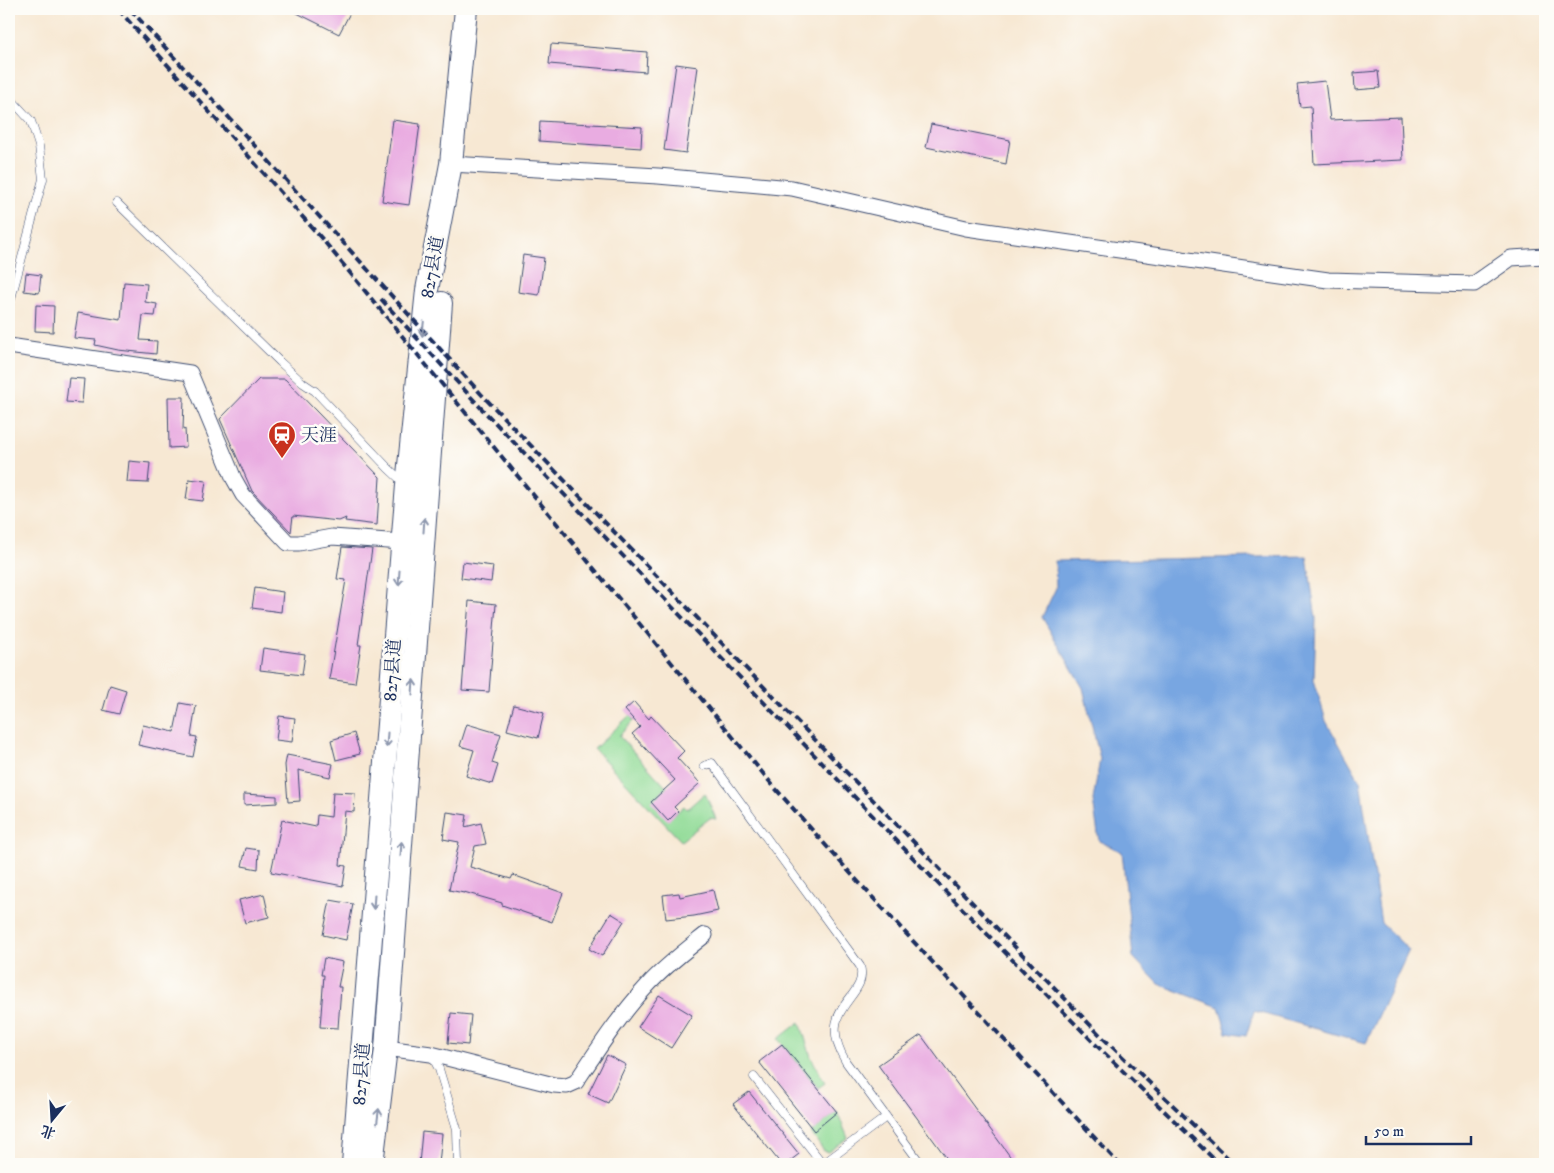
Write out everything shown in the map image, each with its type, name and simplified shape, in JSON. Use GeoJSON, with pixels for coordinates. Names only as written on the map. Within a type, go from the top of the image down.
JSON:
{"type":"FeatureCollection","features":[{"type":"Feature","properties":{"kind":"main road","name":"827县道"},"geometry":{"type":"LineString","coordinates":[[372,1164],[386,1048],[450,171],[466,9]]}},
{"type":"Feature","properties":{"kind":"main road","name":"827县道"},"geometry":{"type":"LineString","coordinates":[[353,1164],[407,486],[427,290],[450,171]]}},
{"type":"Feature","properties":{"kind":"street"},"geometry":{"type":"LineString","coordinates":[[450,171],[658,176],[792,188],[966,228],[1328,280],[1474,284],[1511,258],[1545,256]]}},
{"type":"Feature","properties":{"kind":"street"},"geometry":{"type":"LineString","coordinates":[[9,346],[190,373],[234,479],[243,495],[288,543],[332,537],[402,542]]}},
{"type":"Feature","properties":{"kind":"street"},"geometry":{"type":"LineString","coordinates":[[386,1048],[431,1054],[554,1085],[567,1086],[576,1082],[605,1039],[648,985],[666,967],[705,935]]}},
{"type":"Feature","properties":{"kind":"lane"},"geometry":{"type":"LineString","coordinates":[[9,97],[31,121],[39,146],[43,179],[9,306]]}},
{"type":"Feature","properties":{"kind":"lane"},"geometry":{"type":"LineString","coordinates":[[117,203],[291,372],[315,391],[407,486]]}},
{"type":"Feature","properties":{"kind":"lane"},"geometry":{"type":"LineString","coordinates":[[704,766],[712,763],[860,966],[862,973],[861,981],[837,1018],[835,1033],[838,1049],[921,1164]]}},
{"type":"Feature","properties":{"kind":"lane"},"geometry":{"type":"LineString","coordinates":[[431,1054],[440,1069],[457,1129],[458,1164]]}},
{"type":"Feature","properties":{"kind":"lane"},"geometry":{"type":"LineString","coordinates":[[754,1077],[823,1164],[886,1117]]}},
{"type":"Feature","properties":{"kind":"green space"},"geometry":{"type":"Polygon","coordinates":[[[630,715],[634,720],[619,736],[678,800],[673,805],[668,820],[684,806],[687,809],[705,793],[716,819],[710,818],[681,841],[594,749],[630,715]]]}},
{"type":"Feature","properties":{"kind":"green space"},"geometry":{"type":"Polygon","coordinates":[[[800,1022],[811,1057],[825,1083],[818,1088],[778,1039],[800,1022]]]}},
{"type":"Feature","properties":{"kind":"green space"},"geometry":{"type":"Polygon","coordinates":[[[837,1112],[848,1138],[828,1152],[824,1151],[811,1133],[837,1112]]]}},
{"type":"Feature","properties":{"kind":"water"},"geometry":{"type":"Polygon","coordinates":[[[1307,556],[1316,619],[1314,680],[1326,721],[1360,781],[1381,923],[1409,950],[1366,1043],[1254,1011],[1246,1036],[1227,1033],[1219,1007],[1159,984],[1133,957],[1122,852],[1099,841],[1093,800],[1100,759],[1083,688],[1042,617],[1056,588],[1055,561],[1307,556]]]}},
{"type":"Feature","properties":{"kind":"building"},"geometry":{"type":"Polygon","coordinates":[[[289,9],[352,9],[339,34],[289,9]]]}},
{"type":"Feature","properties":{"kind":"building"},"geometry":{"type":"Polygon","coordinates":[[[551,44],[647,52],[646,72],[549,64],[551,44]]]}},
{"type":"Feature","properties":{"kind":"building"},"geometry":{"type":"Polygon","coordinates":[[[676,64],[698,67],[686,153],[664,150],[676,64]]]}},
{"type":"Feature","properties":{"kind":"building"},"geometry":{"type":"Polygon","coordinates":[[[1378,71],[1380,88],[1355,90],[1354,73],[1378,71]]]}},
{"type":"Feature","properties":{"kind":"building"},"geometry":{"type":"Polygon","coordinates":[[[1325,81],[1330,120],[1401,117],[1403,160],[1314,164],[1311,106],[1300,107],[1297,84],[1325,81]]]}},
{"type":"Feature","properties":{"kind":"building"},"geometry":{"type":"Polygon","coordinates":[[[393,120],[420,124],[409,205],[382,201],[393,120]]]}},
{"type":"Feature","properties":{"kind":"building"},"geometry":{"type":"Polygon","coordinates":[[[540,121],[642,127],[641,148],[539,141],[540,121]]]}},
{"type":"Feature","properties":{"kind":"building"},"geometry":{"type":"Polygon","coordinates":[[[931,124],[1010,140],[1006,164],[926,147],[931,124]]]}},
{"type":"Feature","properties":{"kind":"building"},"geometry":{"type":"Polygon","coordinates":[[[523,255],[544,258],[539,295],[518,292],[523,255]]]}},
{"type":"Feature","properties":{"kind":"building"},"geometry":{"type":"Polygon","coordinates":[[[26,273],[41,275],[39,293],[24,291],[26,273]]]}},
{"type":"Feature","properties":{"kind":"building"},"geometry":{"type":"Polygon","coordinates":[[[124,282],[147,284],[145,302],[157,304],[155,316],[143,315],[140,340],[157,341],[156,354],[118,350],[95,345],[96,340],[74,338],[78,313],[121,320],[124,282]]]}},
{"type":"Feature","properties":{"kind":"building"},"geometry":{"type":"Polygon","coordinates":[[[36,305],[54,306],[53,332],[35,331],[36,305]]]}},
{"type":"Feature","properties":{"kind":"building"},"geometry":{"type":"Polygon","coordinates":[[[69,378],[84,379],[82,403],[66,402],[69,378]]]}},
{"type":"Feature","properties":{"kind":"building"},"geometry":{"type":"Polygon","coordinates":[[[259,379],[285,379],[380,477],[377,525],[345,521],[346,518],[339,521],[293,516],[291,532],[252,491],[220,419],[259,379]]]}},
{"type":"Feature","properties":{"kind":"building"},"geometry":{"type":"Polygon","coordinates":[[[168,397],[184,397],[183,430],[185,429],[186,447],[169,448],[168,397]]]}},
{"type":"Feature","properties":{"kind":"building"},"geometry":{"type":"Polygon","coordinates":[[[129,461],[150,463],[148,483],[127,482],[129,461]]]}},
{"type":"Feature","properties":{"kind":"building"},"geometry":{"type":"Polygon","coordinates":[[[189,479],[206,481],[203,501],[186,499],[189,479]]]}},
{"type":"Feature","properties":{"kind":"building"},"geometry":{"type":"Polygon","coordinates":[[[342,547],[372,549],[358,645],[361,645],[355,683],[329,679],[346,580],[337,579],[342,547]]]}},
{"type":"Feature","properties":{"kind":"building"},"geometry":{"type":"Polygon","coordinates":[[[463,562],[493,566],[491,582],[461,578],[463,562]]]}},
{"type":"Feature","properties":{"kind":"building"},"geometry":{"type":"Polygon","coordinates":[[[255,588],[283,592],[281,612],[252,608],[255,588]]]}},
{"type":"Feature","properties":{"kind":"building"},"geometry":{"type":"Polygon","coordinates":[[[469,601],[496,604],[489,692],[462,690],[469,601]]]}},
{"type":"Feature","properties":{"kind":"building"},"geometry":{"type":"Polygon","coordinates":[[[263,648],[305,654],[302,675],[260,670],[263,648]]]}},
{"type":"Feature","properties":{"kind":"building"},"geometry":{"type":"Polygon","coordinates":[[[110,685],[126,690],[119,714],[103,710],[110,685]]]}},
{"type":"Feature","properties":{"kind":"building"},"geometry":{"type":"Polygon","coordinates":[[[634,702],[649,719],[651,716],[684,751],[677,758],[700,783],[674,807],[678,811],[668,821],[651,802],[675,780],[632,734],[640,727],[625,710],[634,702]]]}},
{"type":"Feature","properties":{"kind":"building"},"geometry":{"type":"Polygon","coordinates":[[[180,703],[196,706],[191,736],[197,737],[193,757],[138,745],[143,725],[174,732],[180,703]]]}},
{"type":"Feature","properties":{"kind":"building"},"geometry":{"type":"Polygon","coordinates":[[[514,705],[544,713],[538,738],[507,730],[514,705]]]}},
{"type":"Feature","properties":{"kind":"building"},"geometry":{"type":"Polygon","coordinates":[[[279,716],[295,718],[292,742],[276,740],[279,716]]]}},
{"type":"Feature","properties":{"kind":"building"},"geometry":{"type":"Polygon","coordinates":[[[467,724],[501,734],[492,763],[498,765],[492,784],[466,776],[474,750],[460,746],[467,724]]]}},
{"type":"Feature","properties":{"kind":"building"},"geometry":{"type":"Polygon","coordinates":[[[354,733],[360,754],[336,760],[331,740],[354,733]]]}},
{"type":"Feature","properties":{"kind":"building"},"geometry":{"type":"Polygon","coordinates":[[[287,755],[333,764],[330,777],[298,770],[300,801],[288,802],[285,765],[287,755]]]}},
{"type":"Feature","properties":{"kind":"building"},"geometry":{"type":"Polygon","coordinates":[[[333,792],[355,793],[354,812],[345,811],[340,865],[346,866],[343,886],[271,872],[282,820],[316,827],[317,815],[331,817],[333,792]]]}},
{"type":"Feature","properties":{"kind":"building"},"geometry":{"type":"Polygon","coordinates":[[[244,794],[277,796],[277,803],[244,805],[244,794]]]}},
{"type":"Feature","properties":{"kind":"building"},"geometry":{"type":"Polygon","coordinates":[[[447,812],[467,815],[465,827],[481,823],[486,844],[475,846],[470,867],[511,879],[513,875],[563,893],[552,922],[502,905],[502,903],[464,892],[449,890],[459,842],[443,839],[447,812]]]}},
{"type":"Feature","properties":{"kind":"building"},"geometry":{"type":"Polygon","coordinates":[[[246,848],[259,850],[258,869],[242,866],[246,848]]]}},
{"type":"Feature","properties":{"kind":"building"},"geometry":{"type":"Polygon","coordinates":[[[713,890],[718,911],[666,919],[663,895],[679,893],[680,897],[713,890]]]}},
{"type":"Feature","properties":{"kind":"building"},"geometry":{"type":"Polygon","coordinates":[[[264,894],[269,917],[245,923],[239,900],[264,894]]]}},
{"type":"Feature","properties":{"kind":"building"},"geometry":{"type":"Polygon","coordinates":[[[330,900],[353,904],[346,940],[323,935],[330,900]]]}},
{"type":"Feature","properties":{"kind":"building"},"geometry":{"type":"Polygon","coordinates":[[[611,913],[624,921],[602,956],[589,949],[611,913]]]}},
{"type":"Feature","properties":{"kind":"building"},"geometry":{"type":"Polygon","coordinates":[[[324,958],[343,962],[338,987],[341,987],[338,1028],[320,1027],[324,975],[321,975],[324,958]]]}},
{"type":"Feature","properties":{"kind":"building"},"geometry":{"type":"Polygon","coordinates":[[[659,995],[692,1015],[671,1048],[638,1027],[659,995]]]}},
{"type":"Feature","properties":{"kind":"building"},"geometry":{"type":"Polygon","coordinates":[[[451,1013],[471,1015],[468,1045],[448,1043],[451,1013]]]}},
{"type":"Feature","properties":{"kind":"building"},"geometry":{"type":"Polygon","coordinates":[[[921,1035],[1012,1159],[1005,1164],[951,1164],[878,1065],[921,1035]]]}},
{"type":"Feature","properties":{"kind":"building"},"geometry":{"type":"Polygon","coordinates":[[[782,1044],[837,1112],[814,1131],[759,1062],[782,1044]]]}},
{"type":"Feature","properties":{"kind":"building"},"geometry":{"type":"Polygon","coordinates":[[[607,1055],[626,1065],[608,1103],[588,1094],[607,1055]]]}},
{"type":"Feature","properties":{"kind":"building"},"geometry":{"type":"Polygon","coordinates":[[[749,1092],[799,1154],[786,1164],[781,1164],[733,1104],[749,1092]]]}},
{"type":"Feature","properties":{"kind":"building"},"geometry":{"type":"Polygon","coordinates":[[[422,1132],[442,1134],[439,1164],[419,1164],[422,1132]]]}},
{"type":"Feature","properties":{"kind":"railway"},"geometry":{"type":"LineString","coordinates":[[118,9],[323,240],[775,788],[852,875],[1119,1164]]}},
{"type":"Feature","properties":{"kind":"railway"},"geometry":{"type":"LineString","coordinates":[[130,9],[483,396],[1102,1037],[1234,1164]]}},
{"type":"Feature","properties":{"kind":"railway"},"geometry":{"type":"LineString","coordinates":[[381,299],[481,408],[945,891],[1095,1044],[1219,1164]]}},
{"type":"Feature","properties":{"kind":"place","name":"天涯"},"geometry":{"type":"Point","coordinates":[282,459]}}]}
